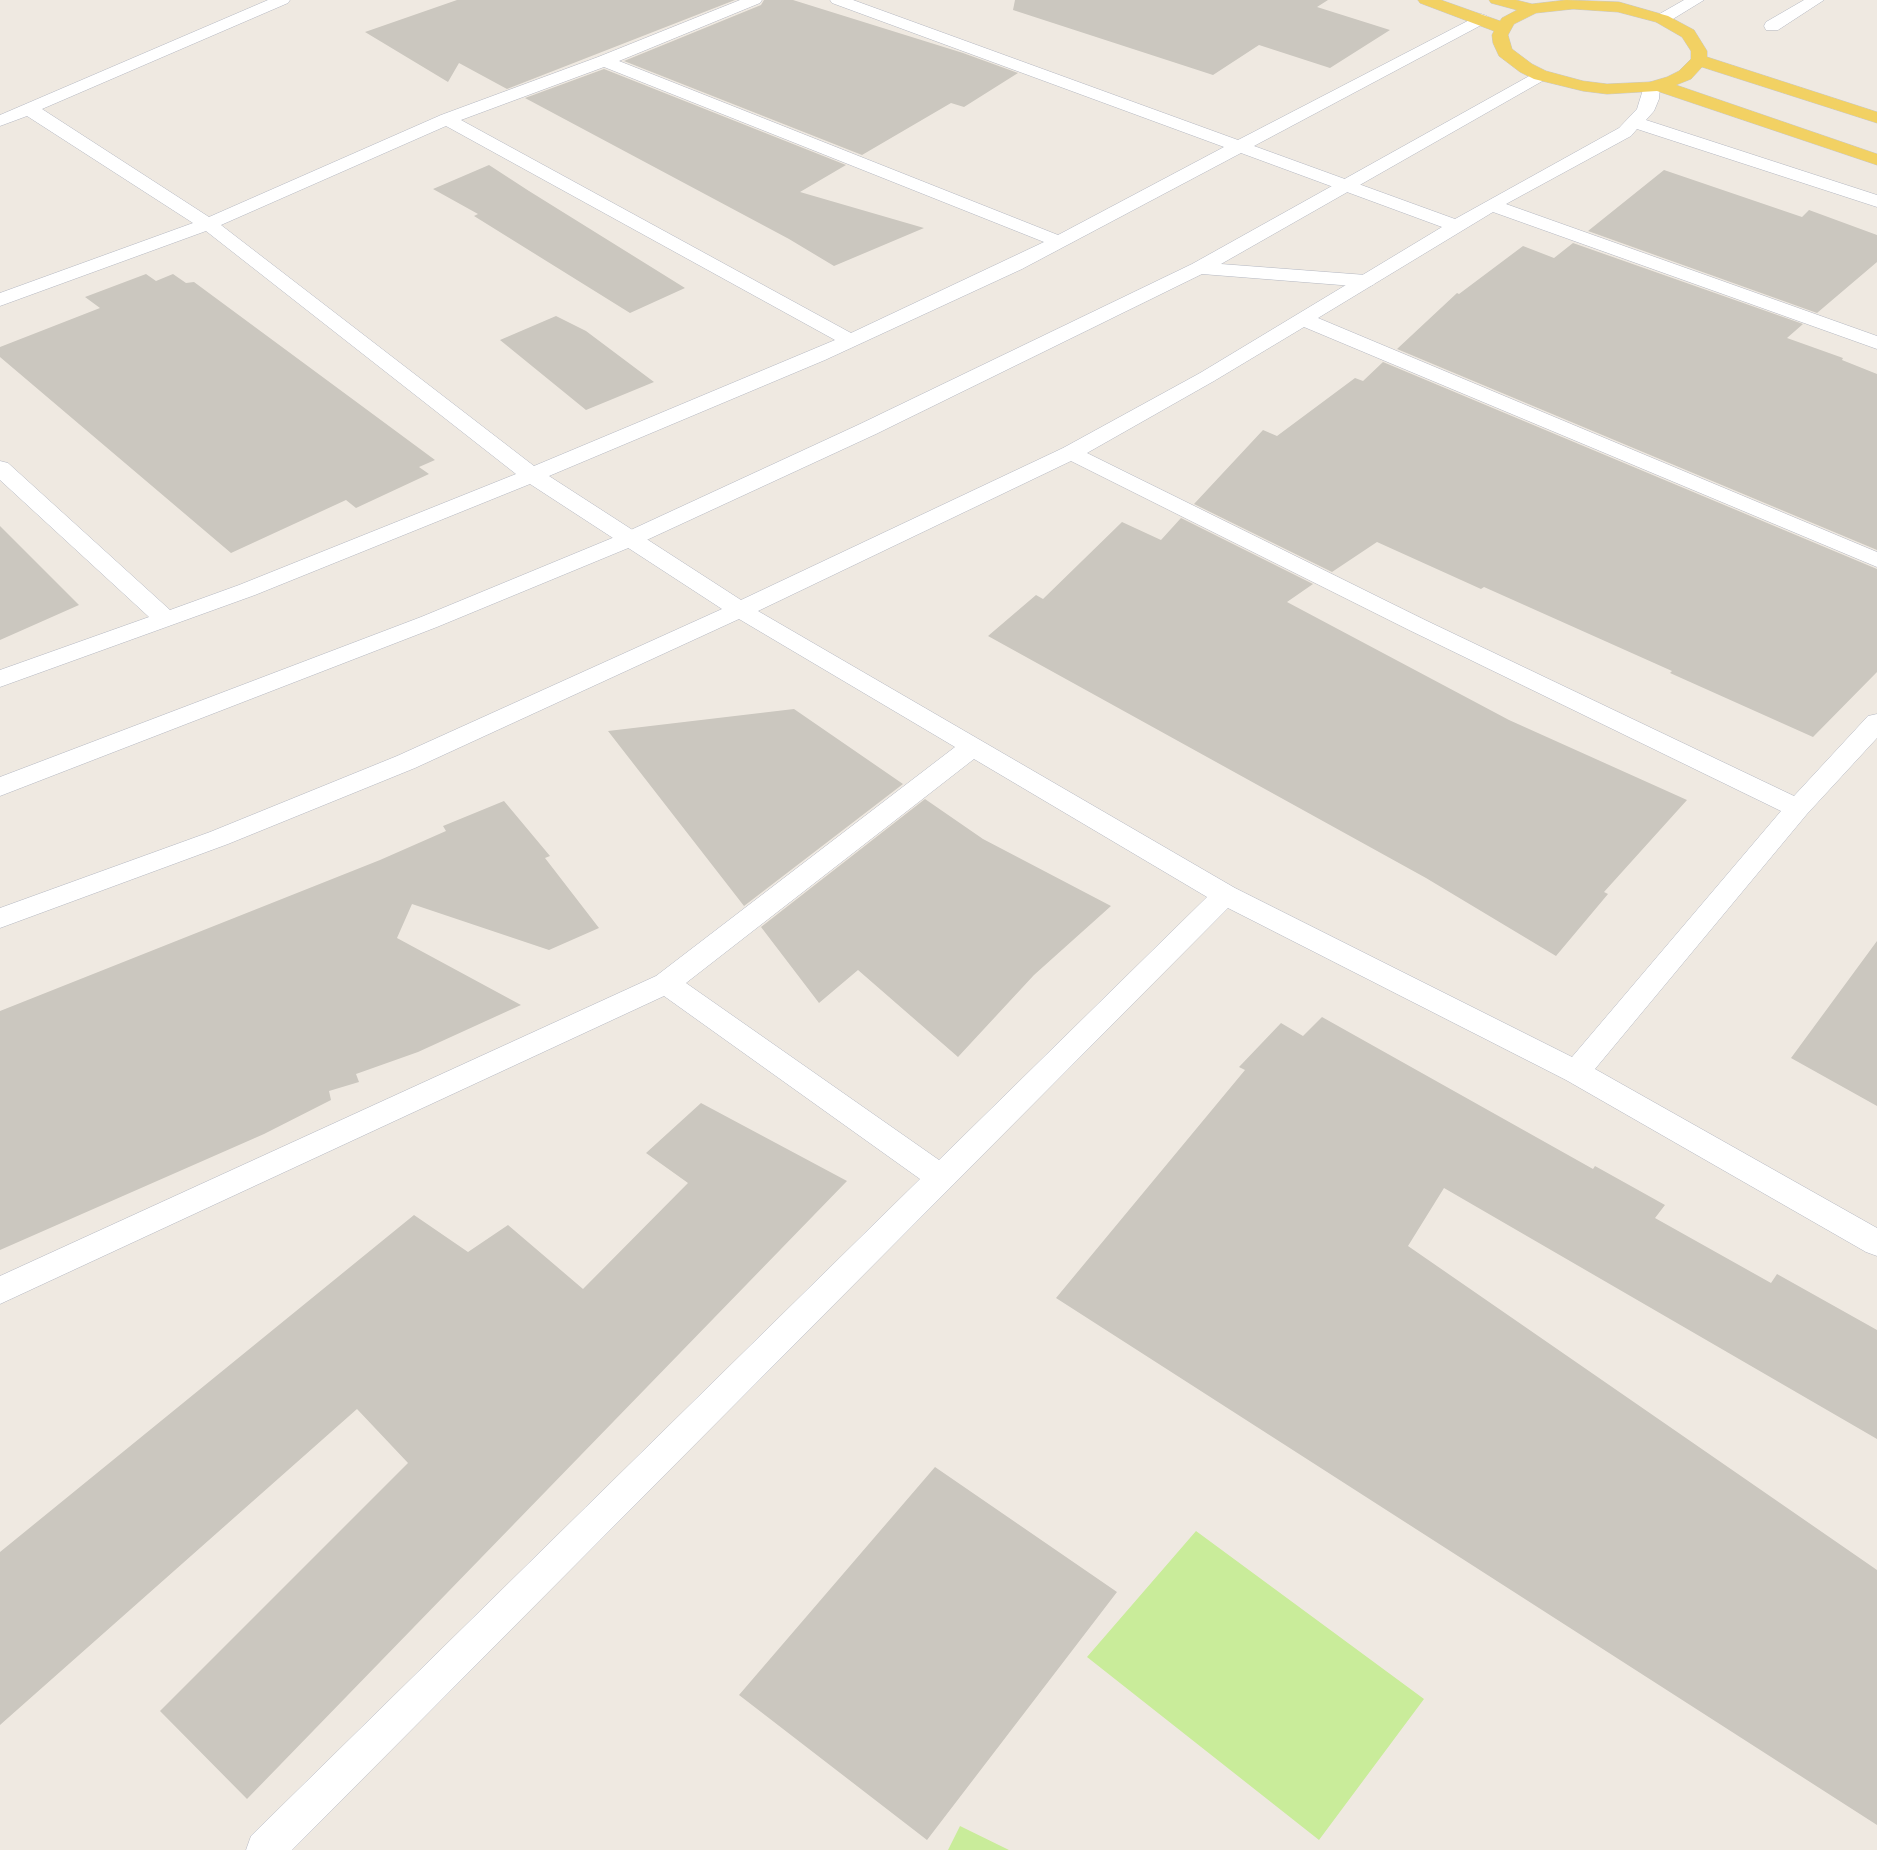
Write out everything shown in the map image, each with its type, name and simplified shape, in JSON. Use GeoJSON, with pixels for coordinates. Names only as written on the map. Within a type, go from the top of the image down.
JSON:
{"type":"FeatureCollection","features":[{"type":"Feature","properties":{"kind":"main road"},"geometry":{"type":"LineString","coordinates":[[1426,0],[1482,19],[1502,28]]}},
{"type":"Feature","properties":{"kind":"main road"},"geometry":{"type":"LineString","coordinates":[[1497,0],[1532,9]]}},
{"type":"Feature","properties":{"kind":"main road"},"geometry":{"type":"LineString","coordinates":[[1596,4],[1627,8],[1662,19],[1688,34],[1699,51],[1699,60],[1686,75],[1654,86],[1607,89],[1583,86],[1540,75],[1526,68],[1505,52],[1500,44],[1502,28],[1513,18],[1532,9],[1551,5],[1596,4]]}},
{"type":"Feature","properties":{"kind":"main road"},"geometry":{"type":"LineString","coordinates":[[1699,60],[1877,118]]}},
{"type":"Feature","properties":{"kind":"main road"},"geometry":{"type":"LineString","coordinates":[[1654,86],[1877,160]]}},
{"type":"Feature","properties":{"kind":"street"},"geometry":{"type":"LineString","coordinates":[[0,121],[282,0]]}},
{"type":"Feature","properties":{"kind":"street"},"geometry":{"type":"LineString","coordinates":[[0,300],[208,224],[447,119],[604,61],[754,0]]}},
{"type":"Feature","properties":{"kind":"street"},"geometry":{"type":"LineString","coordinates":[[838,0],[1457,226]]}},
{"type":"Feature","properties":{"kind":"street"},"geometry":{"type":"LineString","coordinates":[[1662,19],[1696,0]]}},
{"type":"Feature","properties":{"kind":"street"},"geometry":{"type":"LineString","coordinates":[[1772,26],[1816,0]]}},
{"type":"Feature","properties":{"kind":"street"},"geometry":{"type":"LineString","coordinates":[[0,679],[247,590],[532,475],[935,304],[1060,242],[1238,146],[1482,19]]}},
{"type":"Feature","properties":{"kind":"street"},"geometry":{"type":"LineString","coordinates":[[604,61],[1060,242]]}},
{"type":"Feature","properties":{"kind":"street"},"geometry":{"type":"LineString","coordinates":[[0,787],[429,622],[630,539],[868,430],[1199,268],[1347,186],[1540,75]]}},
{"type":"Feature","properties":{"kind":"street"},"geometry":{"type":"LineString","coordinates":[[0,918],[218,838],[406,762],[740,610],[1071,453],[1207,377],[1491,205],[1611,141],[1636,123],[1645,111],[1654,86]]}},
{"type":"Feature","properties":{"kind":"street"},"geometry":{"type":"LineString","coordinates":[[29,109],[208,224],[377,357],[532,475],[740,610],[1225,896],[1576,1072],[1877,1243]]}},
{"type":"Feature","properties":{"kind":"street"},"geometry":{"type":"LineString","coordinates":[[447,119],[851,341]]}},
{"type":"Feature","properties":{"kind":"street"},"geometry":{"type":"LineString","coordinates":[[1636,123],[1877,201]]}},
{"type":"Feature","properties":{"kind":"street"},"geometry":{"type":"LineString","coordinates":[[1491,205],[1877,343]]}},
{"type":"Feature","properties":{"kind":"street"},"geometry":{"type":"LineString","coordinates":[[1199,268],[1366,281]]}},
{"type":"Feature","properties":{"kind":"street"},"geometry":{"type":"LineString","coordinates":[[1302,319],[1877,560]]}},
{"type":"Feature","properties":{"kind":"street"},"geometry":{"type":"LineString","coordinates":[[1071,453],[1417,625],[1798,808]]}},
{"type":"Feature","properties":{"kind":"street"},"geometry":{"type":"LineString","coordinates":[[0,468],[167,620]]}},
{"type":"Feature","properties":{"kind":"street"},"geometry":{"type":"LineString","coordinates":[[1576,1072],[1798,808],[1877,722]]}},
{"type":"Feature","properties":{"kind":"street"},"geometry":{"type":"LineString","coordinates":[[0,1291],[666,983],[972,747]]}},
{"type":"Feature","properties":{"kind":"street"},"geometry":{"type":"LineString","coordinates":[[265,1850],[1225,896]]}},
{"type":"Feature","properties":{"kind":"street"},"geometry":{"type":"LineString","coordinates":[[666,983],[941,1178]]}},
{"type":"Feature","properties":{"kind":"green space"},"geometry":{"type":"Polygon","coordinates":[[[1196,1531],[1424,1699],[1319,1840],[1087,1657],[1196,1531]]]}},
{"type":"Feature","properties":{"kind":"green space"},"geometry":{"type":"Polygon","coordinates":[[[960,1826],[1009,1850],[948,1850],[960,1826]]]}},
{"type":"Feature","properties":{"kind":"building"},"geometry":{"type":"Polygon","coordinates":[[[457,0],[735,0],[507,89],[459,63],[448,82],[365,32],[457,0]]]}},
{"type":"Feature","properties":{"kind":"building"},"geometry":{"type":"Polygon","coordinates":[[[764,0],[793,0],[963,53],[1018,73],[964,107],[951,103],[862,155],[624,61],[761,5],[764,0]]]}},
{"type":"Feature","properties":{"kind":"building"},"geometry":{"type":"Polygon","coordinates":[[[1015,0],[1328,0],[1317,7],[1390,30],[1330,68],[1259,45],[1213,75],[1013,10],[1015,0]]]}},
{"type":"Feature","properties":{"kind":"building"},"geometry":{"type":"Polygon","coordinates":[[[604,69],[846,165],[800,192],[924,228],[834,266],[789,239],[525,98],[604,69]]]}},
{"type":"Feature","properties":{"kind":"building"},"geometry":{"type":"Polygon","coordinates":[[[489,165],[685,288],[630,313],[474,216],[478,214],[433,189],[489,165]]]}},
{"type":"Feature","properties":{"kind":"building"},"geometry":{"type":"Polygon","coordinates":[[[1664,170],[1802,217],[1809,210],[1877,235],[1877,262],[1817,313],[1588,231],[1664,170]]]}},
{"type":"Feature","properties":{"kind":"building"},"geometry":{"type":"Polygon","coordinates":[[[1573,243],[1803,324],[1787,338],[1843,358],[1842,360],[1877,374],[1877,550],[1397,349],[1457,293],[1459,294],[1523,246],[1554,258],[1573,243]]]}},
{"type":"Feature","properties":{"kind":"building"},"geometry":{"type":"Polygon","coordinates":[[[146,274],[156,281],[173,274],[186,283],[194,282],[435,460],[419,467],[429,474],[356,508],[346,500],[231,553],[0,357],[0,347],[100,308],[85,297],[146,274]]]}},
{"type":"Feature","properties":{"kind":"building"},"geometry":{"type":"Polygon","coordinates":[[[556,316],[586,331],[654,382],[586,410],[500,340],[556,316]]]}},
{"type":"Feature","properties":{"kind":"building"},"geometry":{"type":"Polygon","coordinates":[[[1383,362],[1877,569],[1877,672],[1813,737],[1670,673],[1672,671],[1484,587],[1481,589],[1377,542],[1332,572],[1194,504],[1263,430],[1277,436],[1355,378],[1363,381],[1383,362]]]}},
{"type":"Feature","properties":{"kind":"building"},"geometry":{"type":"Polygon","coordinates":[[[1181,518],[1313,584],[1287,602],[1509,720],[1687,800],[1604,892],[1608,894],[1556,956],[1426,878],[988,636],[1036,595],[1043,599],[1122,522],[1161,540],[1181,518]]]}},
{"type":"Feature","properties":{"kind":"building"},"geometry":{"type":"Polygon","coordinates":[[[0,526],[79,605],[0,640],[0,526]]]}},
{"type":"Feature","properties":{"kind":"building"},"geometry":{"type":"Polygon","coordinates":[[[794,709],[903,784],[744,906],[608,731],[794,709]]]}},
{"type":"Feature","properties":{"kind":"building"},"geometry":{"type":"Polygon","coordinates":[[[925,799],[983,839],[1111,906],[1034,975],[958,1057],[858,970],[819,1003],[761,927],[925,799]]]}},
{"type":"Feature","properties":{"kind":"building"},"geometry":{"type":"Polygon","coordinates":[[[504,801],[550,856],[545,858],[599,928],[549,950],[412,904],[397,938],[521,1005],[418,1052],[356,1074],[359,1082],[329,1091],[331,1100],[264,1134],[0,1250],[0,1011],[380,860],[446,831],[443,826],[504,801]]]}},
{"type":"Feature","properties":{"kind":"building"},"geometry":{"type":"Polygon","coordinates":[[[1877,941],[1877,1106],[1791,1058],[1877,941]]]}},
{"type":"Feature","properties":{"kind":"building"},"geometry":{"type":"Polygon","coordinates":[[[1322,1017],[1593,1169],[1595,1166],[1665,1205],[1655,1218],[1771,1283],[1777,1274],[1877,1330],[1877,1439],[1444,1188],[1408,1246],[1877,1570],[1877,1825],[1056,1298],[1245,1070],[1239,1067],[1281,1023],[1303,1036],[1322,1017]]]}},
{"type":"Feature","properties":{"kind":"building"},"geometry":{"type":"Polygon","coordinates":[[[701,1103],[847,1181],[247,1799],[160,1711],[408,1463],[357,1409],[0,1725],[0,1552],[414,1215],[468,1252],[508,1225],[583,1289],[688,1183],[646,1153],[701,1103]]]}},
{"type":"Feature","properties":{"kind":"building"},"geometry":{"type":"Polygon","coordinates":[[[935,1467],[1117,1592],[927,1840],[739,1695],[935,1467]]]}}]}
